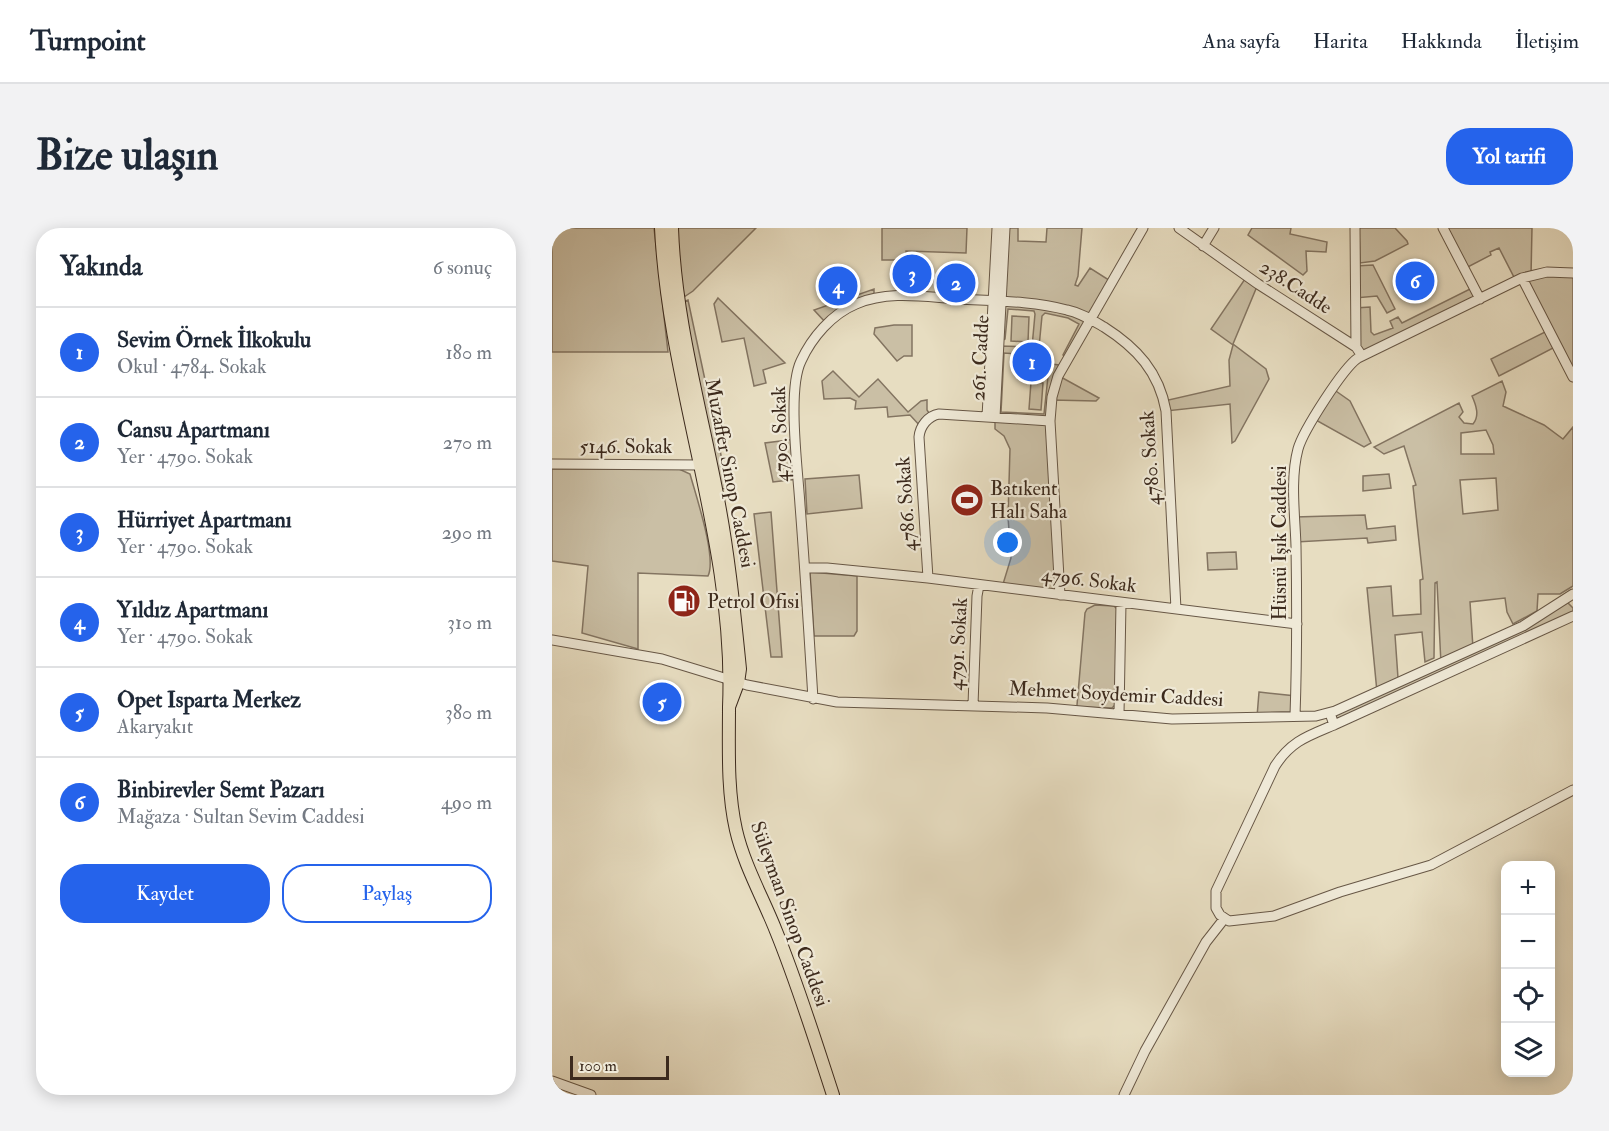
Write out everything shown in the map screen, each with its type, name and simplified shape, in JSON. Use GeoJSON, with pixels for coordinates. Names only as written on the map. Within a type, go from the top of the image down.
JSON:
{"type":"FeatureCollection","features":[{"type":"Feature","properties":{"kind":"main road","name":"Muzaffer Sinop Caddesi"},"geometry":{"type":"LineString","coordinates":[[661,228],[664,276],[670,317],[720,573],[734,681]]}},
{"type":"Feature","properties":{"kind":"main road","name":"Muzaffer Sinop Caddesi"},"geometry":{"type":"LineString","coordinates":[[672,228],[679,311],[728,557],[740,669],[734,681],[729,707]]}},
{"type":"Feature","properties":{"kind":"main road","name":"Süleyman Sinop Caddesi"},"geometry":{"type":"LineString","coordinates":[[729,707],[730,792],[738,837],[802,1000],[833,1095]]}},
{"type":"Feature","properties":{"kind":"street","name":"261. Cadde"},"geometry":{"type":"LineString","coordinates":[[991,417],[997,301],[997,228]]}},
{"type":"Feature","properties":{"kind":"street","name":"261. Cadde"},"geometry":{"type":"LineString","coordinates":[[997,301],[1005,228]]}},
{"type":"Feature","properties":{"kind":"street"},"geometry":{"type":"LineString","coordinates":[[1060,595],[1050,421],[1055,386],[1090,319],[1143,228]]}},
{"type":"Feature","properties":{"kind":"street","name":"238.Cadde"},"geometry":{"type":"LineString","coordinates":[[1179,228],[1356,347],[1362,356]]}},
{"type":"Feature","properties":{"kind":"street"},"geometry":{"type":"LineString","coordinates":[[1203,246],[1214,228]]}},
{"type":"Feature","properties":{"kind":"street"},"geometry":{"type":"LineString","coordinates":[[1355,228],[1356,347]]}},
{"type":"Feature","properties":{"kind":"street"},"geometry":{"type":"LineString","coordinates":[[1443,228],[1480,299]]}},
{"type":"Feature","properties":{"kind":"street","name":"Hüsnü Işık Caddesi"},"geometry":{"type":"LineString","coordinates":[[1295,716],[1297,624],[1295,488],[1298,451],[1304,436],[1338,381],[1350,365],[1362,356],[1522,278],[1547,272],[1573,273]]}},
{"type":"Feature","properties":{"kind":"street"},"geometry":{"type":"LineString","coordinates":[[1522,278],[1573,377]]}},
{"type":"Feature","properties":{"kind":"street","name":"4790. Sokak"},"geometry":{"type":"LineString","coordinates":[[813,699],[795,417],[795,381],[800,363],[815,338],[827,324],[844,310],[858,303],[878,297],[899,296],[997,301]]}},
{"type":"Feature","properties":{"kind":"street","name":"4780. Sokak"},"geometry":{"type":"LineString","coordinates":[[997,301],[1065,309],[1090,319],[1119,336],[1137,352],[1153,372],[1162,392],[1166,411],[1176,609]]}},
{"type":"Feature","properties":{"kind":"street","name":"4786. Sokak"},"geometry":{"type":"LineString","coordinates":[[928,578],[919,434],[921,427],[936,414],[991,417]]}},
{"type":"Feature","properties":{"kind":"street"},"geometry":{"type":"LineString","coordinates":[[991,417],[1050,421]]}},
{"type":"Feature","properties":{"kind":"street","name":"5146. Sokak"},"geometry":{"type":"LineString","coordinates":[[552,464],[700,465]]}},
{"type":"Feature","properties":{"kind":"street","name":"4796. Sokak"},"geometry":{"type":"LineString","coordinates":[[805,568],[928,578],[1297,624]]}},
{"type":"Feature","properties":{"kind":"street","name":"4791. Sokak"},"geometry":{"type":"LineString","coordinates":[[973,705],[979,585]]}},
{"type":"Feature","properties":{"kind":"street","name":"Mehmet Soydemir Caddesi"},"geometry":{"type":"LineString","coordinates":[[552,640],[662,659],[734,681],[813,699],[837,702],[973,705],[1172,718],[1316,716],[1330,713],[1523,626],[1573,594]]}},
{"type":"Feature","properties":{"kind":"street"},"geometry":{"type":"LineString","coordinates":[[1119,714],[1121,603]]}},
{"type":"Feature","properties":{"kind":"street"},"geometry":{"type":"LineString","coordinates":[[1573,615],[1295,742],[1275,766],[1216,891],[1216,908],[1224,919],[1229,921],[1274,916],[1340,892],[1431,865],[1573,790]]}},
{"type":"Feature","properties":{"kind":"street"},"geometry":{"type":"LineString","coordinates":[[1330,713],[1334,725]]}},
{"type":"Feature","properties":{"kind":"street"},"geometry":{"type":"LineString","coordinates":[[1124,1095],[1145,1051],[1206,942],[1224,919]]}},
{"type":"Feature","properties":{"kind":"street"},"geometry":{"type":"LineString","coordinates":[[552,1081],[591,1095]]}},
{"type":"Feature","properties":{"kind":"shaded area"},"geometry":{"type":"Polygon","coordinates":[[[552,228],[654,228],[668,352],[552,352],[552,228]]]}},
{"type":"Feature","properties":{"kind":"shaded area"},"geometry":{"type":"Polygon","coordinates":[[[677,228],[756,228],[693,291],[681,299],[677,228]]]}},
{"type":"Feature","properties":{"kind":"shaded area"},"geometry":{"type":"Polygon","coordinates":[[[882,228],[967,228],[966,253],[906,251],[906,260],[882,260],[882,228]]]}},
{"type":"Feature","properties":{"kind":"shaded area"},"geometry":{"type":"Polygon","coordinates":[[[1005,228],[1018,228],[1018,241],[1046,242],[1047,228],[1082,228],[1078,276],[1075,285],[1078,286],[1090,268],[1112,282],[1067,360],[1063,355],[1079,324],[1068,318],[1045,313],[1042,316],[1039,347],[1050,350],[1050,356],[1004,353],[1001,412],[1044,414],[1051,364],[1059,365],[1059,376],[1099,398],[1096,401],[1052,400],[1050,421],[995,417],[999,346],[1032,347],[1035,314],[1034,311],[1008,309],[1005,339],[1003,340],[1005,228]]]}},
{"type":"Feature","properties":{"kind":"shaded area"},"geometry":{"type":"Polygon","coordinates":[[[1252,228],[1291,228],[1290,234],[1327,242],[1326,252],[1306,251],[1307,271],[1303,275],[1248,235],[1252,228]]]}},
{"type":"Feature","properties":{"kind":"shaded area"},"geometry":{"type":"Polygon","coordinates":[[[1359,228],[1395,228],[1408,244],[1375,261],[1360,263],[1359,228]]]}},
{"type":"Feature","properties":{"kind":"shaded area"},"geometry":{"type":"Polygon","coordinates":[[[1443,228],[1532,228],[1531,276],[1516,281],[1499,248],[1490,252],[1491,255],[1464,269],[1443,228]]]}},
{"type":"Feature","properties":{"kind":"shaded area"},"geometry":{"type":"Polygon","coordinates":[[[1373,265],[1395,309],[1387,313],[1377,296],[1355,298],[1355,266],[1373,265]]]}},
{"type":"Feature","properties":{"kind":"shaded area"},"geometry":{"type":"Polygon","coordinates":[[[1573,275],[1573,370],[1525,280],[1540,276],[1573,275]]]}},
{"type":"Feature","properties":{"kind":"shaded area"},"geometry":{"type":"Polygon","coordinates":[[[1247,276],[1258,284],[1233,344],[1266,369],[1269,379],[1232,443],[1230,404],[1166,411],[1164,401],[1230,386],[1229,360],[1233,345],[1211,329],[1247,276]]]}},
{"type":"Feature","properties":{"kind":"shaded area"},"geometry":{"type":"Polygon","coordinates":[[[1474,287],[1480,299],[1362,356],[1359,351],[1355,308],[1370,307],[1371,332],[1374,335],[1393,328],[1390,321],[1398,317],[1402,323],[1474,287]]]}},
{"type":"Feature","properties":{"kind":"shaded area"},"geometry":{"type":"Polygon","coordinates":[[[874,289],[874,298],[827,324],[814,310],[874,289]]]}},
{"type":"Feature","properties":{"kind":"shaded area"},"geometry":{"type":"Polygon","coordinates":[[[718,298],[785,363],[763,370],[766,383],[754,386],[744,338],[722,342],[714,304],[718,298]]]}},
{"type":"Feature","properties":{"kind":"shaded area"},"geometry":{"type":"Polygon","coordinates":[[[688,300],[728,488],[716,490],[678,304],[688,300]]]}},
{"type":"Feature","properties":{"kind":"shaded area"},"geometry":{"type":"Polygon","coordinates":[[[1012,316],[1029,317],[1028,342],[1011,341],[1012,316]]]}},
{"type":"Feature","properties":{"kind":"shaded area"},"geometry":{"type":"Polygon","coordinates":[[[912,325],[912,356],[904,356],[897,361],[874,334],[875,328],[912,325]]]}},
{"type":"Feature","properties":{"kind":"shaded area"},"geometry":{"type":"Polygon","coordinates":[[[1549,330],[1557,346],[1499,376],[1491,359],[1549,330]]]}},
{"type":"Feature","properties":{"kind":"shaded area"},"geometry":{"type":"Polygon","coordinates":[[[833,371],[859,397],[878,379],[908,412],[921,401],[927,400],[927,410],[931,416],[921,427],[910,415],[888,417],[887,407],[855,409],[856,401],[850,398],[824,399],[822,381],[833,371]]]}},
{"type":"Feature","properties":{"kind":"shaded area"},"geometry":{"type":"Polygon","coordinates":[[[1502,381],[1506,392],[1503,406],[1544,425],[1563,439],[1573,427],[1573,586],[1560,594],[1538,594],[1537,611],[1513,624],[1507,612],[1505,598],[1470,602],[1473,648],[1565,600],[1573,608],[1573,616],[1334,725],[1330,713],[1377,692],[1367,588],[1391,586],[1393,616],[1421,614],[1420,580],[1423,579],[1413,486],[1416,485],[1404,446],[1384,454],[1374,447],[1459,403],[1463,412],[1459,417],[1464,423],[1473,424],[1477,414],[1472,396],[1502,381]],[[1486,430],[1461,433],[1461,454],[1494,454],[1493,445],[1486,430]],[[1496,478],[1460,480],[1463,514],[1498,510],[1496,478]],[[1437,582],[1435,583],[1434,658],[1425,662],[1422,632],[1395,635],[1398,678],[1441,664],[1437,582]]]}},
{"type":"Feature","properties":{"kind":"shaded area"},"geometry":{"type":"Polygon","coordinates":[[[1031,382],[1043,383],[1041,410],[1029,409],[1031,382]]]}},
{"type":"Feature","properties":{"kind":"shaded area"},"geometry":{"type":"Polygon","coordinates":[[[1333,389],[1350,401],[1371,443],[1364,447],[1314,419],[1333,389]]]}},
{"type":"Feature","properties":{"kind":"shaded area"},"geometry":{"type":"Polygon","coordinates":[[[995,421],[1046,425],[1056,590],[1003,584],[1011,558],[1008,517],[1010,449],[1004,436],[995,429],[995,421]]]}},
{"type":"Feature","properties":{"kind":"shaded area"},"geometry":{"type":"Polygon","coordinates":[[[796,439],[798,479],[773,482],[765,443],[796,439]]]}},
{"type":"Feature","properties":{"kind":"shaded area"},"geometry":{"type":"Polygon","coordinates":[[[552,469],[679,469],[690,474],[708,542],[710,567],[708,576],[638,573],[638,649],[582,633],[588,566],[552,561],[552,469]]]}},
{"type":"Feature","properties":{"kind":"shaded area"},"geometry":{"type":"Polygon","coordinates":[[[1389,474],[1391,488],[1363,491],[1363,476],[1389,474]]]}},
{"type":"Feature","properties":{"kind":"shaded area"},"geometry":{"type":"Polygon","coordinates":[[[859,475],[862,508],[807,514],[805,479],[859,475]]]}},
{"type":"Feature","properties":{"kind":"shaded area"},"geometry":{"type":"Polygon","coordinates":[[[771,512],[782,657],[771,657],[754,514],[771,512]]]}},
{"type":"Feature","properties":{"kind":"shaded area"},"geometry":{"type":"Polygon","coordinates":[[[1365,515],[1367,529],[1395,526],[1396,540],[1368,543],[1367,538],[1296,542],[1295,517],[1365,515]]]}},
{"type":"Feature","properties":{"kind":"shaded area"},"geometry":{"type":"Polygon","coordinates":[[[1236,552],[1237,569],[1208,570],[1207,553],[1236,552]]]}},
{"type":"Feature","properties":{"kind":"shaded area"},"geometry":{"type":"Polygon","coordinates":[[[810,572],[857,576],[857,631],[854,636],[814,636],[810,572]]]}},
{"type":"Feature","properties":{"kind":"shaded area"},"geometry":{"type":"Polygon","coordinates":[[[1095,605],[1114,606],[1117,609],[1115,705],[1112,708],[1078,707],[1077,705],[1085,613],[1087,609],[1095,605]]]}},
{"type":"Feature","properties":{"kind":"shaded area"},"geometry":{"type":"Polygon","coordinates":[[[1259,692],[1296,696],[1295,716],[1257,717],[1259,692]]]}},
{"type":"Feature","properties":{"kind":"place","name":"Hürriyet Apartmanı"},"geometry":{"type":"Point","coordinates":[912,274]}},
{"type":"Feature","properties":{"kind":"place","name":"Binbirevler Semt Pazarı"},"geometry":{"type":"Point","coordinates":[1415,281]}},
{"type":"Feature","properties":{"kind":"place","name":"Cansu Apartmanı"},"geometry":{"type":"Point","coordinates":[956,283]}},
{"type":"Feature","properties":{"kind":"place","name":"Yıldız Apartmanı"},"geometry":{"type":"Point","coordinates":[838,286]}},
{"type":"Feature","properties":{"kind":"place","name":"Sevim Örnek İlkokulu"},"geometry":{"type":"Point","coordinates":[1032,362]}},
{"type":"Feature","properties":{"kind":"place","name":"Batıkent Halı Saha"},"geometry":{"type":"Point","coordinates":[967,500]}},
{"type":"Feature","properties":{"kind":"place","name":"Petrol Ofisi"},"geometry":{"type":"Point","coordinates":[684,601]}},
{"type":"Feature","properties":{"kind":"place","name":"Opet Isparta Merkez"},"geometry":{"type":"Point","coordinates":[662,702]}}]}
